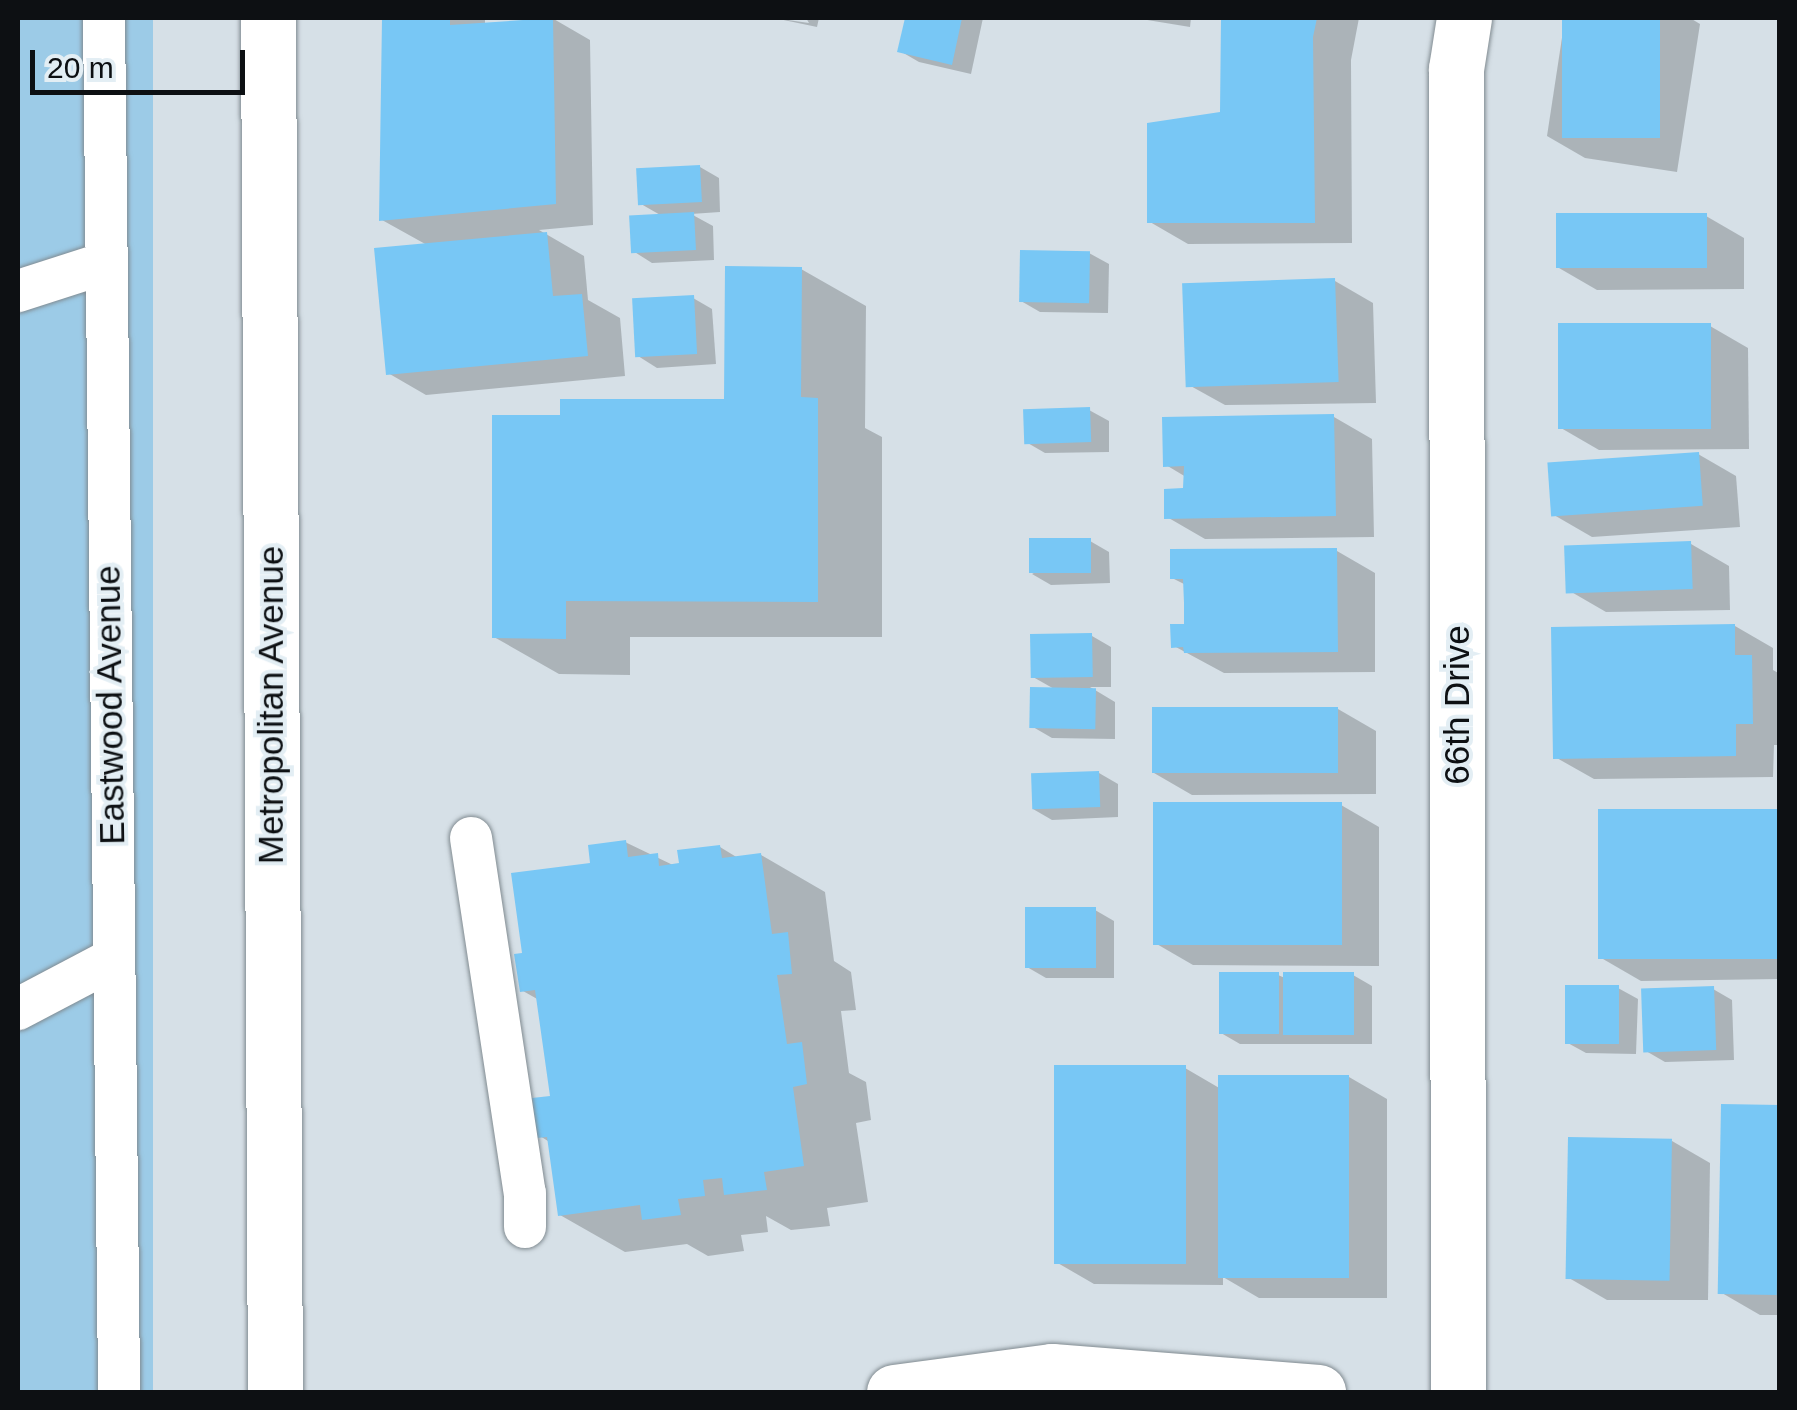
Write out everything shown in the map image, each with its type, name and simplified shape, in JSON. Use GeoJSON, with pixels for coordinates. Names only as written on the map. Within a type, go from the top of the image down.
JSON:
{"type":"FeatureCollection","features":[{"type":"Feature","properties":{"kind":"street","name":"Metropolitan Avenue"},"geometry":{"type":"LineString","coordinates":[[268,18],[275,1392]]}},
{"type":"Feature","properties":{"kind":"street","name":"66th Drive"},"geometry":{"type":"LineString","coordinates":[[1458,1392],[1456,69],[1464,18]]}},
{"type":"Feature","properties":{"kind":"street"},"geometry":{"type":"LineString","coordinates":[[894,1392],[1052,1370],[1318,1392]]}},
{"type":"Feature","properties":{"kind":"lane","name":"Eastwood Avenue"},"geometry":{"type":"LineString","coordinates":[[104,18],[119,1392]]}},
{"type":"Feature","properties":{"kind":"lane"},"geometry":{"type":"LineString","coordinates":[[18,290],[105,264]]}},
{"type":"Feature","properties":{"kind":"lane"},"geometry":{"type":"LineString","coordinates":[[471,838],[525,1193],[525,1227]]}},
{"type":"Feature","properties":{"kind":"lane"},"geometry":{"type":"LineString","coordinates":[[18,1009],[114,959]]}},
{"type":"Feature","properties":{"kind":"shaded area"},"geometry":{"type":"Polygon","coordinates":[[[18,18],[153,18],[153,1392],[18,1392],[18,18]]]}},
{"type":"Feature","properties":{"kind":"building"},"geometry":{"type":"Polygon","coordinates":[[[382,18],[450,18],[450,25],[553,18],[556,204],[379,221],[382,18]]]}},
{"type":"Feature","properties":{"kind":"building"},"geometry":{"type":"Polygon","coordinates":[[[905,18],[962,18],[952,65],[897,52],[905,18]]]}},
{"type":"Feature","properties":{"kind":"building"},"geometry":{"type":"Polygon","coordinates":[[[1221,18],[1317,18],[1313,37],[1315,223],[1147,223],[1147,123],[1220,112],[1221,18]]]}},
{"type":"Feature","properties":{"kind":"building"},"geometry":{"type":"Polygon","coordinates":[[[1562,18],[1660,18],[1660,138],[1562,138],[1562,18]]]}},
{"type":"Feature","properties":{"kind":"building"},"geometry":{"type":"Polygon","coordinates":[[[700,165],[702,202],[638,205],[636,168],[700,165]]]}},
{"type":"Feature","properties":{"kind":"building"},"geometry":{"type":"Polygon","coordinates":[[[694,212],[696,250],[631,253],[629,215],[694,212]]]}},
{"type":"Feature","properties":{"kind":"building"},"geometry":{"type":"Polygon","coordinates":[[[1556,213],[1707,213],[1707,268],[1556,268],[1556,213]]]}},
{"type":"Feature","properties":{"kind":"building"},"geometry":{"type":"Polygon","coordinates":[[[547,232],[553,296],[582,294],[588,356],[386,375],[374,248],[547,232]]]}},
{"type":"Feature","properties":{"kind":"building"},"geometry":{"type":"Polygon","coordinates":[[[1020,250],[1090,251],[1089,303],[1019,302],[1020,250]]]}},
{"type":"Feature","properties":{"kind":"building"},"geometry":{"type":"Polygon","coordinates":[[[725,266],[802,267],[801,397],[818,398],[818,602],[566,601],[566,639],[492,638],[492,415],[560,415],[560,399],[724,399],[725,266]]]}},
{"type":"Feature","properties":{"kind":"building"},"geometry":{"type":"Polygon","coordinates":[[[1335,278],[1339,382],[1186,387],[1182,283],[1335,278]]]}},
{"type":"Feature","properties":{"kind":"building"},"geometry":{"type":"Polygon","coordinates":[[[694,295],[697,354],[635,357],[632,298],[694,295]]]}},
{"type":"Feature","properties":{"kind":"building"},"geometry":{"type":"Polygon","coordinates":[[[1558,323],[1711,323],[1711,429],[1558,429],[1558,323]]]}},
{"type":"Feature","properties":{"kind":"building"},"geometry":{"type":"Polygon","coordinates":[[[1090,407],[1091,442],[1024,444],[1023,409],[1090,407]]]}},
{"type":"Feature","properties":{"kind":"building"},"geometry":{"type":"Polygon","coordinates":[[[1334,414],[1336,516],[1164,519],[1164,489],[1183,488],[1184,466],[1163,467],[1162,417],[1334,414]]]}},
{"type":"Feature","properties":{"kind":"building"},"geometry":{"type":"Polygon","coordinates":[[[1699,452],[1703,506],[1551,516],[1547,463],[1699,452]]]}},
{"type":"Feature","properties":{"kind":"building"},"geometry":{"type":"Polygon","coordinates":[[[1029,538],[1091,538],[1091,573],[1029,573],[1029,538]]]}},
{"type":"Feature","properties":{"kind":"building"},"geometry":{"type":"Polygon","coordinates":[[[1691,541],[1693,589],[1566,593],[1564,545],[1691,541]]]}},
{"type":"Feature","properties":{"kind":"building"},"geometry":{"type":"Polygon","coordinates":[[[1337,548],[1338,652],[1184,653],[1183,647],[1171,648],[1170,624],[1184,624],[1184,603],[1183,579],[1170,579],[1170,549],[1337,548]]]}},
{"type":"Feature","properties":{"kind":"building"},"geometry":{"type":"Polygon","coordinates":[[[1735,624],[1735,655],[1752,655],[1753,724],[1736,724],[1736,756],[1553,759],[1551,627],[1735,624]]]}},
{"type":"Feature","properties":{"kind":"building"},"geometry":{"type":"Polygon","coordinates":[[[1092,633],[1093,677],[1031,678],[1030,634],[1092,633]]]}},
{"type":"Feature","properties":{"kind":"building"},"geometry":{"type":"Polygon","coordinates":[[[1030,687],[1096,688],[1095,729],[1029,728],[1030,687]]]}},
{"type":"Feature","properties":{"kind":"building"},"geometry":{"type":"Polygon","coordinates":[[[1152,707],[1338,707],[1338,773],[1152,773],[1152,707]]]}},
{"type":"Feature","properties":{"kind":"building"},"geometry":{"type":"Polygon","coordinates":[[[1099,771],[1100,807],[1032,809],[1031,773],[1099,771]]]}},
{"type":"Feature","properties":{"kind":"building"},"geometry":{"type":"Polygon","coordinates":[[[1153,802],[1342,802],[1342,945],[1153,945],[1153,802]]]}},
{"type":"Feature","properties":{"kind":"building"},"geometry":{"type":"Polygon","coordinates":[[[1598,809],[1779,809],[1779,959],[1598,959],[1598,809]]]}},
{"type":"Feature","properties":{"kind":"building"},"geometry":{"type":"Polygon","coordinates":[[[626,840],[628,857],[658,853],[659,866],[679,863],[677,850],[720,845],[722,858],[761,853],[772,934],[788,932],[792,974],[777,975],[787,1044],[802,1042],[807,1084],[793,1087],[804,1166],[764,1172],[767,1190],[724,1195],[722,1178],[703,1180],[705,1196],[678,1199],[681,1215],[642,1220],[640,1205],[558,1216],[547,1137],[537,1138],[532,1098],[550,1096],[535,990],[520,992],[514,954],[522,953],[511,873],[590,863],[588,845],[626,840]]]}},
{"type":"Feature","properties":{"kind":"building"},"geometry":{"type":"Polygon","coordinates":[[[1025,907],[1096,907],[1096,968],[1025,968],[1025,907]]]}},
{"type":"Feature","properties":{"kind":"building"},"geometry":{"type":"Polygon","coordinates":[[[1219,972],[1279,972],[1279,1034],[1219,1034],[1219,972]]]}},
{"type":"Feature","properties":{"kind":"building"},"geometry":{"type":"Polygon","coordinates":[[[1283,972],[1354,972],[1354,1035],[1283,1035],[1283,972]]]}},
{"type":"Feature","properties":{"kind":"building"},"geometry":{"type":"Polygon","coordinates":[[[1565,985],[1619,985],[1619,1044],[1565,1044],[1565,985]]]}},
{"type":"Feature","properties":{"kind":"building"},"geometry":{"type":"Polygon","coordinates":[[[1714,986],[1716,1050],[1643,1053],[1641,989],[1714,986]]]}},
{"type":"Feature","properties":{"kind":"building"},"geometry":{"type":"Polygon","coordinates":[[[1054,1065],[1186,1065],[1186,1264],[1054,1264],[1054,1065]]]}},
{"type":"Feature","properties":{"kind":"building"},"geometry":{"type":"Polygon","coordinates":[[[1218,1075],[1349,1075],[1349,1278],[1218,1278],[1218,1075]]]}},
{"type":"Feature","properties":{"kind":"building"},"geometry":{"type":"Polygon","coordinates":[[[1721,1104],[1780,1105],[1777,1295],[1718,1294],[1721,1104]]]}},
{"type":"Feature","properties":{"kind":"building"},"geometry":{"type":"Polygon","coordinates":[[[1568,1137],[1672,1139],[1670,1281],[1566,1279],[1568,1137]]]}}]}
